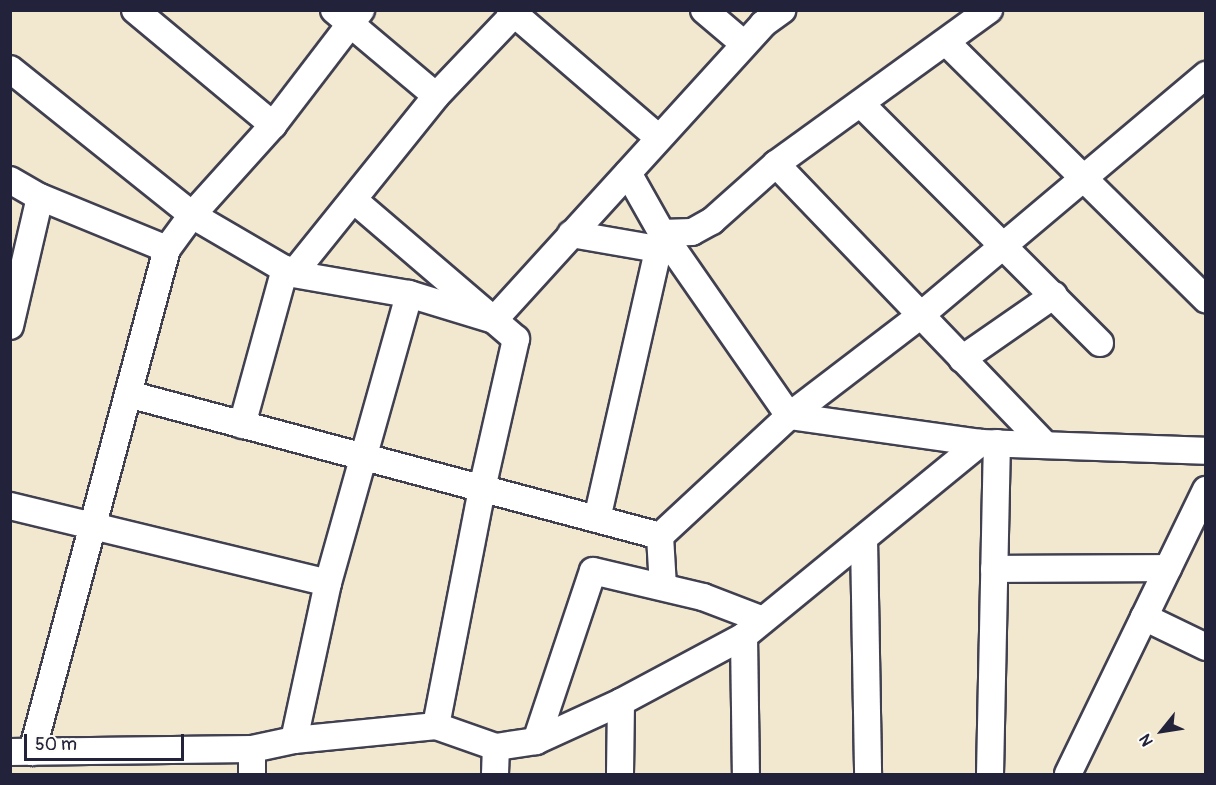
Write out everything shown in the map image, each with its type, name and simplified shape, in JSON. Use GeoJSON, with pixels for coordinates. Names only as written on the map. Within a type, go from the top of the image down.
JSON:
{"type":"FeatureCollection","features":[{"type":"Feature","properties":{"kind":"street"},"geometry":{"type":"LineString","coordinates":[[135,10],[273,125]]}},
{"type":"Feature","properties":{"kind":"street"},"geometry":{"type":"LineString","coordinates":[[704,10],[744,44]]}},
{"type":"Feature","properties":{"kind":"street"},"geometry":{"type":"LineString","coordinates":[[572,234],[660,241],[692,232],[712,221],[776,164],[989,10]]}},
{"type":"Feature","properties":{"kind":"street"},"geometry":{"type":"LineString","coordinates":[[242,425],[289,272],[355,201],[436,96],[514,12],[659,138]]}},
{"type":"Feature","properties":{"kind":"street"},"geometry":{"type":"LineString","coordinates":[[436,96],[348,14],[273,125],[192,215],[167,249],[93,526],[21,752],[252,749],[294,740],[435,726],[496,747],[536,741],[621,702],[754,628],[988,443]]}},
{"type":"Feature","properties":{"kind":"street"},"geometry":{"type":"LineString","coordinates":[[494,320],[744,44],[767,15]]}},
{"type":"Feature","properties":{"kind":"street"},"geometry":{"type":"LineString","coordinates":[[946,42],[1206,299]]}},
{"type":"Feature","properties":{"kind":"street"},"geometry":{"type":"LineString","coordinates":[[10,69],[192,215],[289,272],[409,294],[494,320]]}},
{"type":"Feature","properties":{"kind":"street"},"geometry":{"type":"LineString","coordinates":[[660,536],[789,416],[921,315],[1206,75]]}},
{"type":"Feature","properties":{"kind":"street"},"geometry":{"type":"LineString","coordinates":[[861,104],[1100,343]]}},
{"type":"Feature","properties":{"kind":"street"},"geometry":{"type":"LineString","coordinates":[[776,164],[1045,445]]}},
{"type":"Feature","properties":{"kind":"street"},"geometry":{"type":"LineString","coordinates":[[628,173],[660,241],[789,416],[988,443],[1206,451]]}},
{"type":"Feature","properties":{"kind":"street"},"geometry":{"type":"LineString","coordinates":[[10,180],[40,196],[167,249]]}},
{"type":"Feature","properties":{"kind":"street"},"geometry":{"type":"LineString","coordinates":[[10,326],[40,196]]}},
{"type":"Feature","properties":{"kind":"street"},"geometry":{"type":"LineString","coordinates":[[355,201],[516,339],[482,489],[435,726]]}},
{"type":"Feature","properties":{"kind":"street"},"geometry":{"type":"LineString","coordinates":[[597,519],[660,241]]}},
{"type":"Feature","properties":{"kind":"street"},"geometry":{"type":"LineString","coordinates":[[294,740],[328,583],[409,294]]}},
{"type":"Feature","properties":{"kind":"street"},"geometry":{"type":"LineString","coordinates":[[962,359],[1054,295]]}},
{"type":"Feature","properties":{"kind":"street"},"geometry":{"type":"LineString","coordinates":[[128,394],[660,536]]}},
{"type":"Feature","properties":{"kind":"street"},"geometry":{"type":"LineString","coordinates":[[988,443],[994,569],[990,774]]}},
{"type":"Feature","properties":{"kind":"street"},"geometry":{"type":"LineString","coordinates":[[1068,774],[1206,490]]}},
{"type":"Feature","properties":{"kind":"street"},"geometry":{"type":"LineString","coordinates":[[10,506],[328,583]]}},
{"type":"Feature","properties":{"kind":"street"},"geometry":{"type":"LineString","coordinates":[[660,536],[663,587]]}},
{"type":"Feature","properties":{"kind":"street"},"geometry":{"type":"LineString","coordinates":[[864,539],[868,774]]}},
{"type":"Feature","properties":{"kind":"street"},"geometry":{"type":"LineString","coordinates":[[994,569],[1168,568]]}},
{"type":"Feature","properties":{"kind":"street"},"geometry":{"type":"LineString","coordinates":[[536,741],[592,571],[703,597],[754,628]]}},
{"type":"Feature","properties":{"kind":"street"},"geometry":{"type":"LineString","coordinates":[[1144,616],[1206,647]]}},
{"type":"Feature","properties":{"kind":"street"},"geometry":{"type":"LineString","coordinates":[[746,774],[754,628]]}},
{"type":"Feature","properties":{"kind":"street"},"geometry":{"type":"LineString","coordinates":[[620,774],[621,702]]}},
{"type":"Feature","properties":{"kind":"street"},"geometry":{"type":"LineString","coordinates":[[495,774],[496,747]]}},
{"type":"Feature","properties":{"kind":"street"},"geometry":{"type":"LineString","coordinates":[[252,749],[252,774]]}}]}
